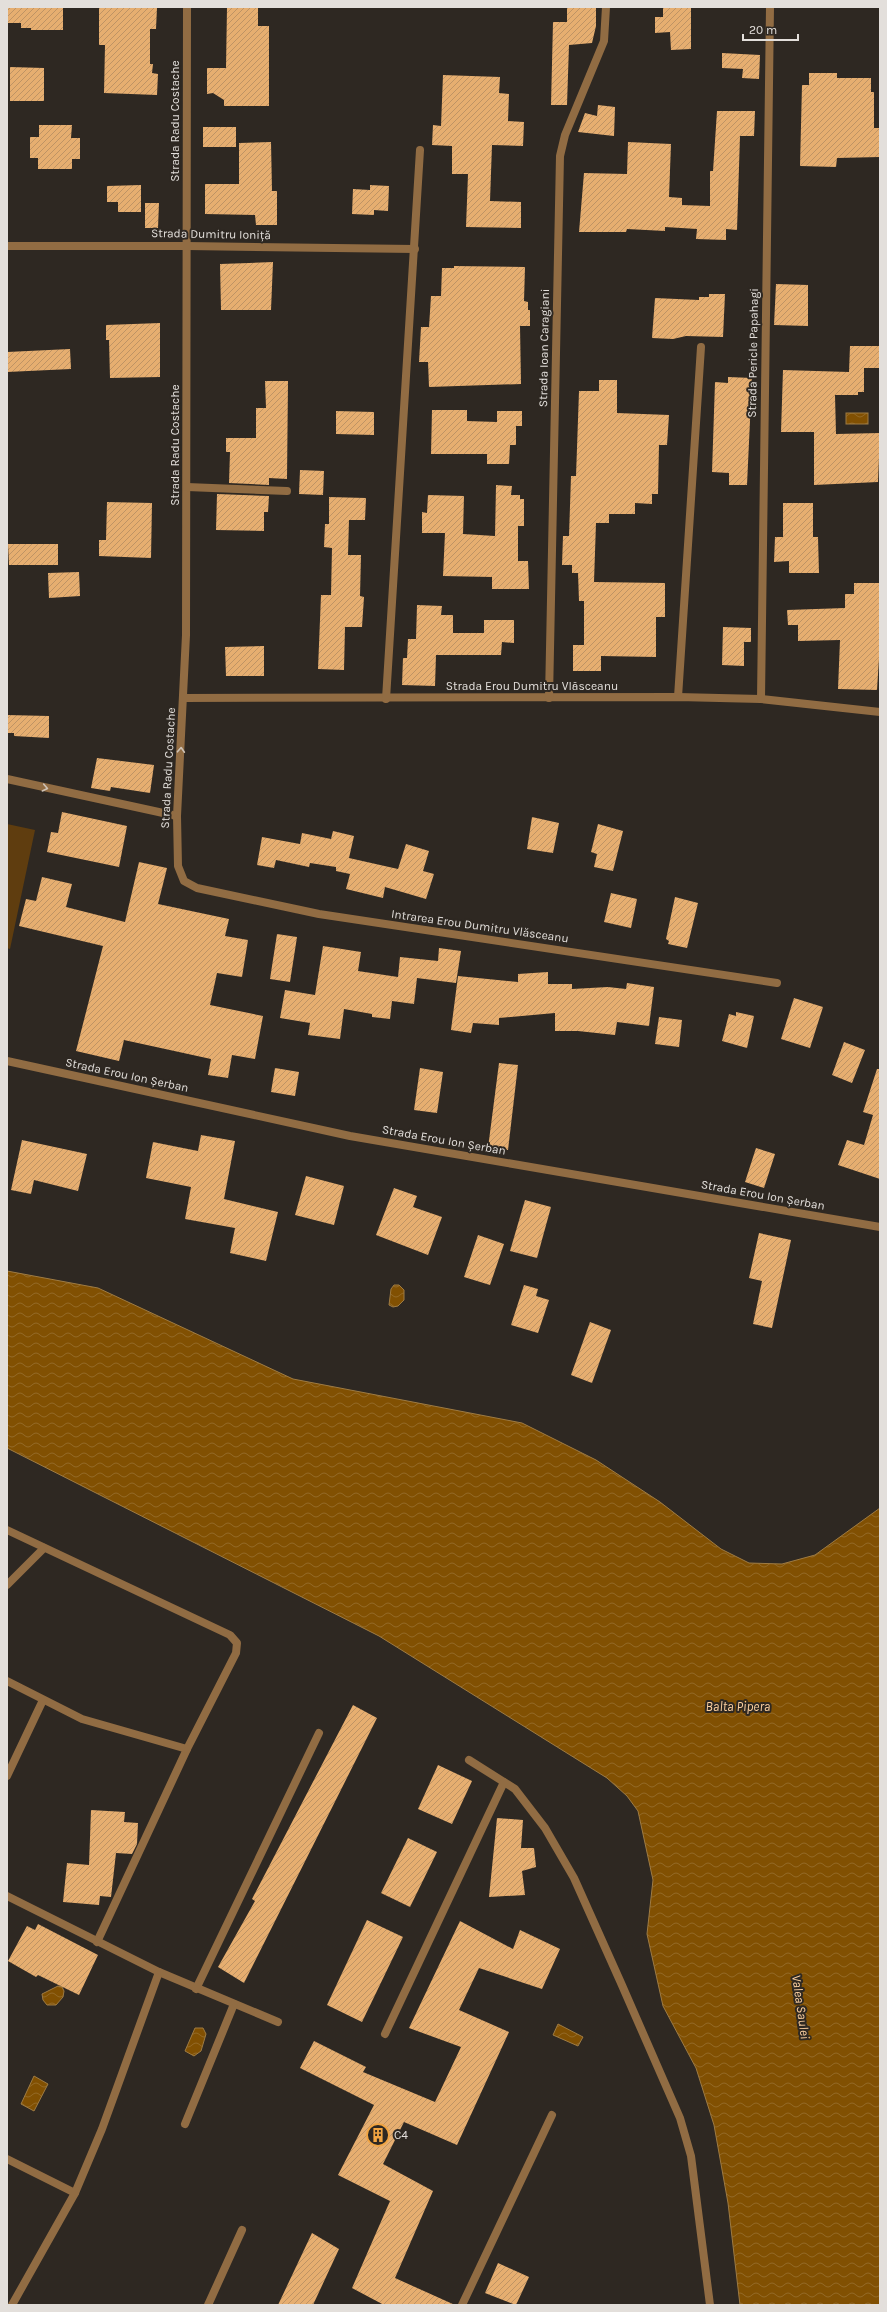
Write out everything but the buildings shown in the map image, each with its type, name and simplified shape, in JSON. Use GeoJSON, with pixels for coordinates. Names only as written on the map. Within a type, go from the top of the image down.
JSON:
{"type":"FeatureCollection","features":[{"type":"Feature","properties":{"kind":"street","name":"Strada Radu Costache"},"geometry":{"type":"LineString","coordinates":[[184,881],[178,866],[177,816],[183,698],[187,487],[187,7]]}},
{"type":"Feature","properties":{"kind":"street","name":"Strada Ioan Caragiani"},"geometry":{"type":"LineString","coordinates":[[549,698],[560,156],[565,135],[604,41],[606,7]]}},
{"type":"Feature","properties":{"kind":"street","name":"Strada Pericle Papahagi"},"geometry":{"type":"LineString","coordinates":[[761,699],[770,7]]}},
{"type":"Feature","properties":{"kind":"street"},"geometry":{"type":"LineString","coordinates":[[386,699],[420,150]]}},
{"type":"Feature","properties":{"kind":"street","name":"Strada Dumitru Ioniță"},"geometry":{"type":"LineString","coordinates":[[7,246],[187,246],[415,249]]}},
{"type":"Feature","properties":{"kind":"street"},"geometry":{"type":"LineString","coordinates":[[678,696],[701,347]]}},
{"type":"Feature","properties":{"kind":"street"},"geometry":{"type":"LineString","coordinates":[[187,487],[287,491]]}},
{"type":"Feature","properties":{"kind":"street","name":"Strada Erou Dumitru Vlăsceanu"},"geometry":{"type":"LineString","coordinates":[[183,698],[386,699],[678,696],[761,699],[880,712]]}},
{"type":"Feature","properties":{"kind":"street"},"geometry":{"type":"LineString","coordinates":[[7,779],[177,816]]}},
{"type":"Feature","properties":{"kind":"street","name":"Intrarea Erou Dumitru Vlăsceanu"},"geometry":{"type":"LineString","coordinates":[[184,881],[197,888],[319,914],[777,983]]}},
{"type":"Feature","properties":{"kind":"street","name":"Strada Erou Ion Șerban"},"geometry":{"type":"LineString","coordinates":[[7,1061],[350,1136],[880,1227]]}},
{"type":"Feature","properties":{"kind":"street"},"geometry":{"type":"LineString","coordinates":[[7,1530],[230,1635],[237,1643],[236,1653],[187,1748],[97,1942]]}},
{"type":"Feature","properties":{"kind":"street"},"geometry":{"type":"LineString","coordinates":[[7,1585],[44,1548]]}},
{"type":"Feature","properties":{"kind":"street"},"geometry":{"type":"LineString","coordinates":[[7,1681],[82,1719],[187,1748]]}},
{"type":"Feature","properties":{"kind":"street"},"geometry":{"type":"LineString","coordinates":[[7,1776],[43,1700]]}},
{"type":"Feature","properties":{"kind":"street"},"geometry":{"type":"LineString","coordinates":[[196,1989],[319,1733]]}},
{"type":"Feature","properties":{"kind":"street"},"geometry":{"type":"LineString","coordinates":[[469,1760],[515,1789],[545,1828],[574,1878],[680,2118],[691,2156],[710,2305]]}},
{"type":"Feature","properties":{"kind":"street"},"geometry":{"type":"LineString","coordinates":[[386,2034],[504,1782]]}},
{"type":"Feature","properties":{"kind":"street"},"geometry":{"type":"LineString","coordinates":[[7,1896],[158,1972],[278,2022]]}},
{"type":"Feature","properties":{"kind":"street"},"geometry":{"type":"LineString","coordinates":[[12,2305],[75,2193],[102,2129],[158,1972]]}},
{"type":"Feature","properties":{"kind":"street"},"geometry":{"type":"LineString","coordinates":[[185,2124],[234,2004]]}},
{"type":"Feature","properties":{"kind":"street"},"geometry":{"type":"LineString","coordinates":[[462,2305],[552,2115]]}},
{"type":"Feature","properties":{"kind":"street"},"geometry":{"type":"LineString","coordinates":[[7,2159],[75,2193]]}},
{"type":"Feature","properties":{"kind":"street"},"geometry":{"type":"LineString","coordinates":[[208,2305],[242,2230]]}},
{"type":"Feature","properties":{"kind":"shaded area"},"geometry":{"type":"Polygon","coordinates":[[[7,824],[35,830],[10,949],[7,948],[7,824]]]}},
{"type":"Feature","properties":{"kind":"water"},"geometry":{"type":"Polygon","coordinates":[[[846,413],[868,413],[868,424],[846,424],[846,413]]]}},
{"type":"Feature","properties":{"kind":"water","name":"Balta Pipera"},"geometry":{"type":"Polygon","coordinates":[[[7,1271],[98,1288],[293,1379],[522,1423],[596,1460],[660,1502],[721,1549],[749,1563],[782,1564],[815,1555],[880,1508],[880,2305],[740,2305],[728,2203],[714,2125],[696,2068],[663,2006],[647,1934],[653,1880],[638,1811],[627,1796],[607,1778],[379,1636],[7,1448],[7,1271]]]}},
{"type":"Feature","properties":{"kind":"water"},"geometry":{"type":"Polygon","coordinates":[[[394,1285],[399,1285],[404,1290],[404,1300],[398,1306],[393,1307],[389,1305],[391,1289],[394,1285]]]}},
{"type":"Feature","properties":{"kind":"water"},"geometry":{"type":"Polygon","coordinates":[[[58,1986],[62,1987],[64,1991],[63,1997],[56,2005],[47,2005],[43,2000],[42,1994],[58,1986]]]}},
{"type":"Feature","properties":{"kind":"water"},"geometry":{"type":"Polygon","coordinates":[[[558,2024],[583,2037],[578,2046],[553,2035],[558,2024]]]}},
{"type":"Feature","properties":{"kind":"water"},"geometry":{"type":"Polygon","coordinates":[[[195,2028],[203,2028],[206,2034],[201,2051],[194,2056],[185,2051],[195,2028]]]}},
{"type":"Feature","properties":{"kind":"water"},"geometry":{"type":"Polygon","coordinates":[[[34,2076],[48,2084],[34,2111],[21,2104],[34,2076]]]}},
{"type":"Feature","properties":{"kind":"place","name":"C4"},"geometry":{"type":"Point","coordinates":[378,2135]}},
{"type":"Feature","properties":{"kind":"water label","name":"Valea Saulei"},"geometry":{"type":"Point","coordinates":[801,2007]}}]}
